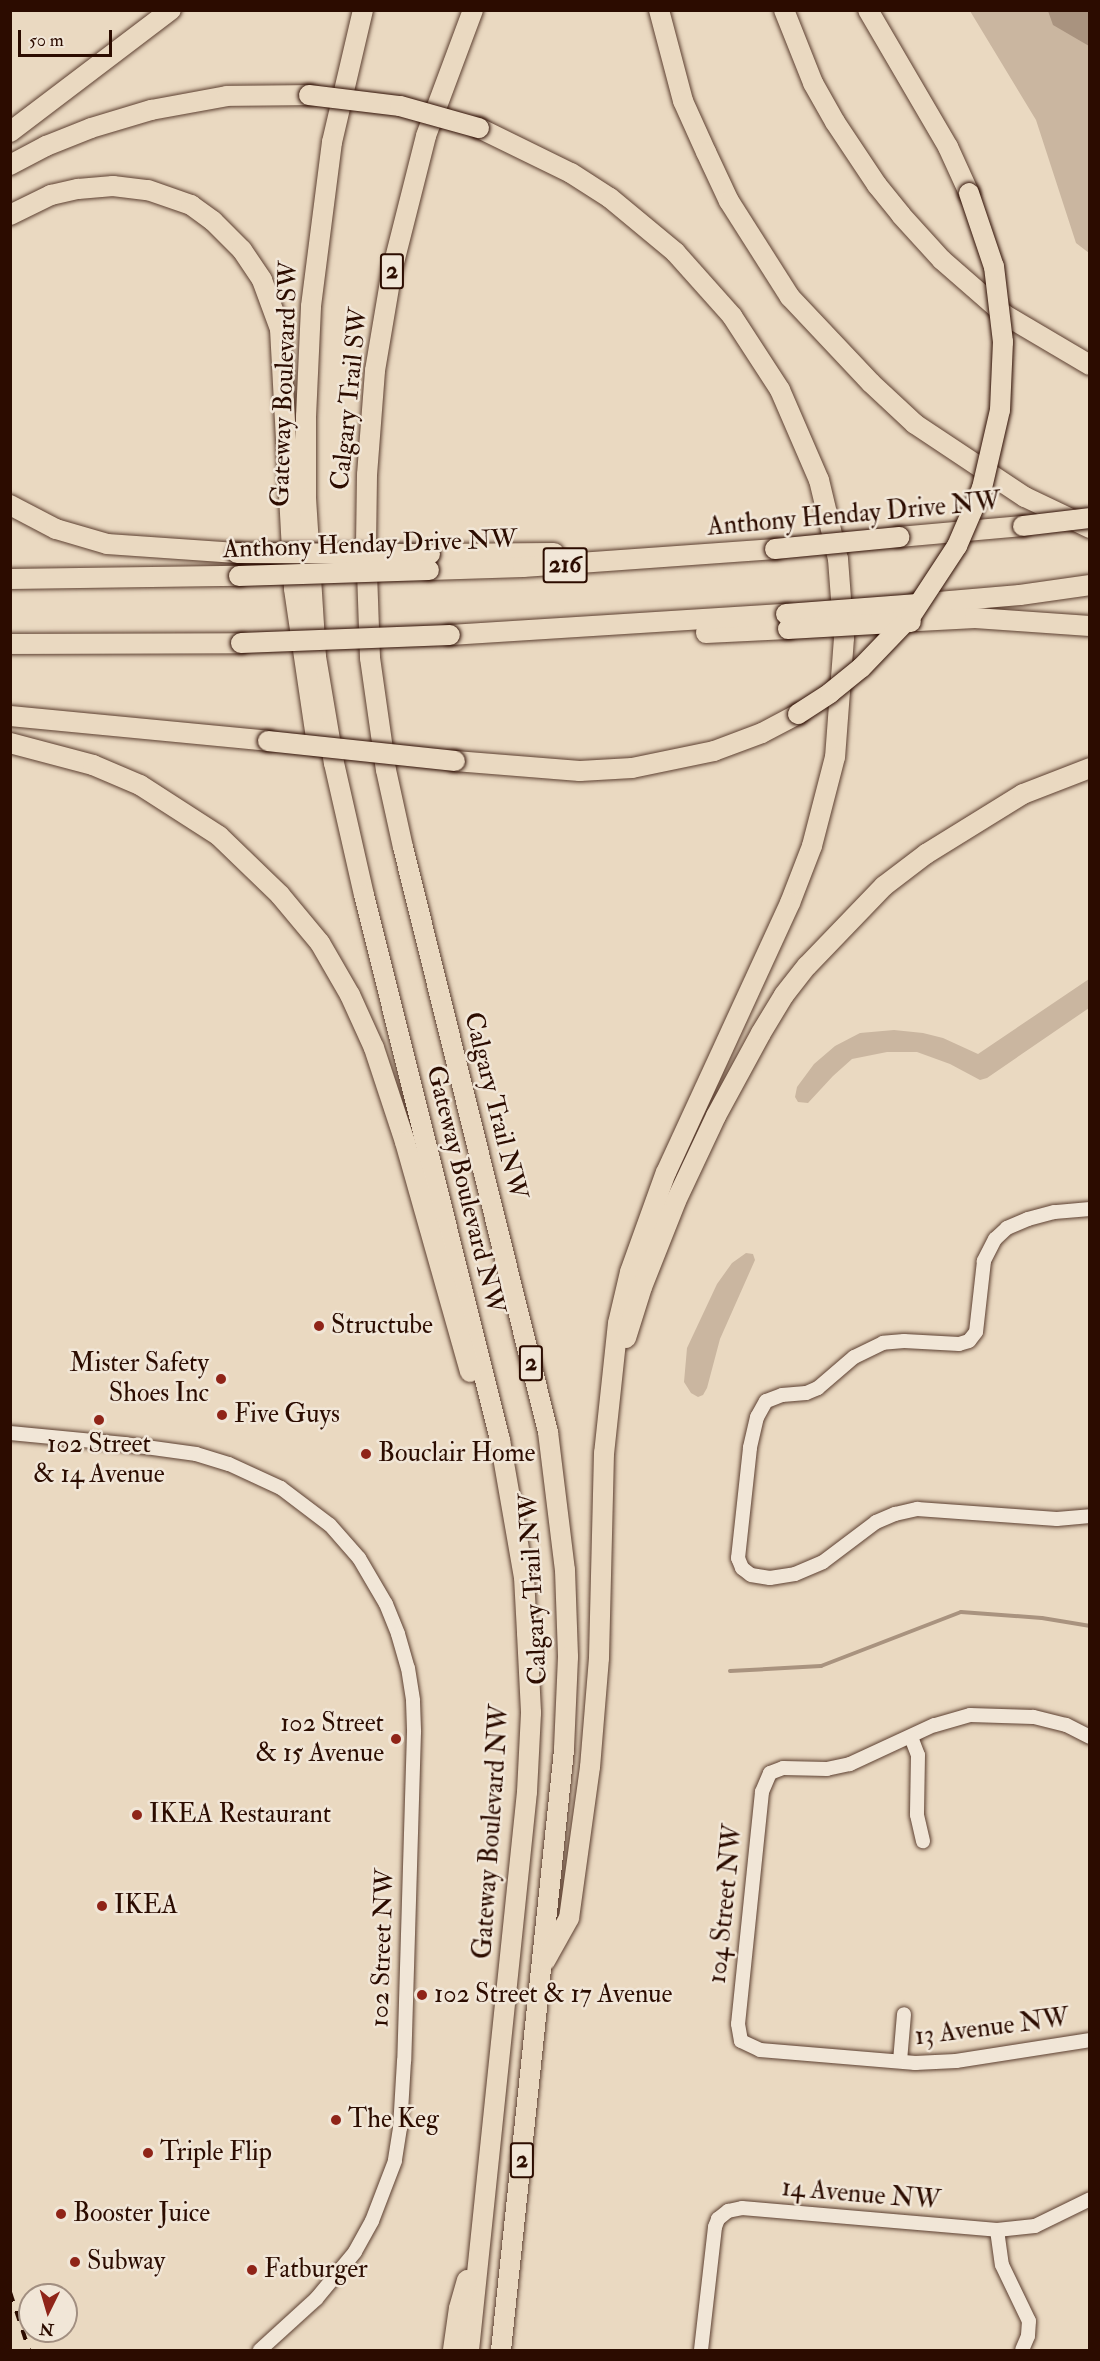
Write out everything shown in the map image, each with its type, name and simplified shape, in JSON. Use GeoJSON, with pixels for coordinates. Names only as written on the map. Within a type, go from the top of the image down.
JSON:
{"type":"FeatureCollection","features":[{"type":"Feature","properties":{"kind":"highway"},"geometry":{"type":"LineString","coordinates":[[10,132],[171,10]]}},
{"type":"Feature","properties":{"kind":"highway","name":"Gateway Boulevard SW"},"geometry":{"type":"LineString","coordinates":[[334,763],[320,684],[314,628],[306,498],[307,371],[311,307],[325,178],[345,81],[363,10]]}},
{"type":"Feature","properties":{"kind":"highway","name":"Calgary Trail SW"},"geometry":{"type":"LineString","coordinates":[[386,770],[373,685],[366,575],[367,476],[375,371],[392,270],[426,136],[473,10]]}},
{"type":"Feature","properties":{"kind":"highway"},"geometry":{"type":"LineString","coordinates":[[659,10],[683,101],[706,152],[729,201],[790,297],[857,369],[915,424],[1025,497],[1089,528]]}},
{"type":"Feature","properties":{"kind":"highway"},"geometry":{"type":"LineString","coordinates":[[784,10],[813,83],[835,122],[860,162],[901,215],[942,260],[1005,315],[1089,364]]}},
{"type":"Feature","properties":{"kind":"highway"},"geometry":{"type":"LineString","coordinates":[[10,716],[455,761],[580,771],[632,768],[714,751],[762,733],[798,714],[830,693],[861,668],[911,616],[957,546],[982,488],[1000,410],[1003,342],[994,267],[969,193],[948,147],[868,10]]}},
{"type":"Feature","properties":{"kind":"highway"},"geometry":{"type":"LineString","coordinates":[[10,165],[46,146],[91,128],[151,110],[227,96],[309,95],[400,106],[479,128],[571,173],[610,198],[675,252],[732,316],[780,390],[819,480],[838,559],[844,638],[840,715],[835,757],[812,846],[786,913],[666,1172],[630,1272],[618,1323],[611,1380],[603,1494],[599,1658],[590,1767],[569,1918],[541,1968]]}},
{"type":"Feature","properties":{"kind":"highway"},"geometry":{"type":"LineString","coordinates":[[10,215],[51,195],[78,189],[113,186],[148,190],[191,205],[213,221],[242,250],[262,280],[280,329],[294,589],[310,709],[326,782],[363,896]]}},
{"type":"Feature","properties":{"kind":"highway"},"geometry":{"type":"LineString","coordinates":[[10,505],[56,529],[107,544],[429,562]]}},
{"type":"Feature","properties":{"kind":"highway","name":"Anthony Henday Drive NW"},"geometry":{"type":"LineString","coordinates":[[10,579],[239,576],[588,552],[700,556],[1089,518]]}},
{"type":"Feature","properties":{"kind":"highway"},"geometry":{"type":"LineString","coordinates":[[10,644],[241,643],[580,628],[787,622],[917,613],[1089,585]]}},
{"type":"Feature","properties":{"kind":"highway"},"geometry":{"type":"LineString","coordinates":[[917,613],[1089,626]]}},
{"type":"Feature","properties":{"kind":"highway"},"geometry":{"type":"LineString","coordinates":[[10,742],[93,765],[140,785],[219,836],[280,895],[320,944],[350,995],[374,1048],[405,1142],[477,1398],[500,1440]]}},
{"type":"Feature","properties":{"kind":"highway","name":"Gateway Boulevard NW"},"geometry":{"type":"LineString","coordinates":[[334,763],[363,896],[500,1440],[524,1577],[531,1713],[527,1792],[469,2350]]}},
{"type":"Feature","properties":{"kind":"highway"},"geometry":{"type":"LineString","coordinates":[[611,1380],[642,1287],[676,1201],[716,1116],[750,1054],[796,981],[884,886],[926,854],[1023,794],[1089,768]]}},
{"type":"Feature","properties":{"kind":"highway","name":"Calgary Trail NW"},"geometry":{"type":"LineString","coordinates":[[386,770],[405,859],[548,1432],[565,1570],[568,1657],[564,1750],[501,2350]]}},
{"type":"Feature","properties":{"kind":"highway"},"geometry":{"type":"LineString","coordinates":[[453,2350],[459,2308],[482,2226]]}},
{"type":"Feature","properties":{"kind":"street"},"geometry":{"type":"LineString","coordinates":[[1089,1209],[1054,1212],[1028,1219],[1007,1228],[995,1239],[984,1261],[976,1332],[969,1341],[959,1344],[904,1341],[883,1343],[854,1357],[818,1388],[806,1393],[782,1395],[766,1401],[757,1417],[749,1455],[738,1550],[742,1569],[760,1577],[795,1574],[823,1562],[876,1522],[905,1511],[930,1509],[1057,1519],[1089,1516]]}},
{"type":"Feature","properties":{"kind":"street","name":"102 Street NW"},"geometry":{"type":"LineString","coordinates":[[10,1433],[124,1444],[196,1454],[237,1467],[282,1488],[330,1525],[359,1558],[386,1604],[398,1634],[413,1701],[404,2061],[400,2128],[395,2161],[384,2193],[355,2252],[316,2299],[261,2350]]}},
{"type":"Feature","properties":{"kind":"street"},"geometry":{"type":"LineString","coordinates":[[923,1841],[916,1815],[919,1763],[911,1737],[953,1718],[995,1714],[1050,1720],[1089,1737]]}},
{"type":"Feature","properties":{"kind":"street","name":"104 Street NW"},"geometry":{"type":"LineString","coordinates":[[741,2041],[738,2016],[762,1792],[770,1773],[783,1768],[827,1769],[850,1764],[911,1737]]}},
{"type":"Feature","properties":{"kind":"street","name":"13 Avenue NW"},"geometry":{"type":"LineString","coordinates":[[900,2061],[904,2014]]}},
{"type":"Feature","properties":{"kind":"street","name":"13 Avenue NW"},"geometry":{"type":"LineString","coordinates":[[741,2041],[760,2050],[900,2061],[956,2061],[1089,2040]]}},
{"type":"Feature","properties":{"kind":"street","name":"14 Avenue NW"},"geometry":{"type":"LineString","coordinates":[[700,2350],[713,2235],[723,2214],[742,2208],[997,2230],[1035,2226],[1089,2199]]}},
{"type":"Feature","properties":{"kind":"street"},"geometry":{"type":"LineString","coordinates":[[997,2230],[1002,2265],[1029,2321],[1028,2336],[1022,2350]]}},
{"type":"Feature","properties":{"kind":"shaded area"},"geometry":{"type":"Polygon","coordinates":[[[970,11],[1089,11],[1089,253],[1076,243],[1036,120],[970,11]]]}},
{"type":"Feature","properties":{"kind":"shaded area"},"geometry":{"type":"Polygon","coordinates":[[[1048,11],[1089,11],[1089,46],[1053,25],[1048,11]]]}},
{"type":"Feature","properties":{"kind":"shaded area"},"geometry":{"type":"Polygon","coordinates":[[[1089,979],[1089,1008],[987,1078],[980,1080],[950,1064],[917,1052],[887,1052],[852,1059],[808,1103],[798,1102],[795,1097],[797,1087],[814,1064],[835,1046],[860,1033],[894,1030],[923,1033],[943,1038],[978,1054],[1089,979]]]}},
{"type":"Feature","properties":{"kind":"shaded area"},"geometry":{"type":"Polygon","coordinates":[[[746,1253],[753,1254],[755,1260],[720,1339],[707,1388],[703,1395],[698,1397],[691,1393],[684,1382],[687,1348],[717,1284],[732,1263],[746,1253]]]}},
{"type":"Feature","properties":{"kind":"waterway"},"geometry":{"type":"LineString","coordinates":[[730,1671],[821,1666],[961,1612],[1042,1618],[1090,1626]]}},
{"type":"Feature","properties":{"kind":"railway"},"geometry":{"type":"LineString","coordinates":[[10,2292],[29,2350]]}},
{"type":"Feature","properties":{"kind":"place","name":"Structube"},"geometry":{"type":"Point","coordinates":[319,1326]}},
{"type":"Feature","properties":{"kind":"place","name":"Mister Safety Shoes Inc"},"geometry":{"type":"Point","coordinates":[221,1379]}},
{"type":"Feature","properties":{"kind":"place","name":"Five Guys"},"geometry":{"type":"Point","coordinates":[222,1415]}},
{"type":"Feature","properties":{"kind":"place","name":"102 Street & 14 Avenue"},"geometry":{"type":"Point","coordinates":[99,1420]}},
{"type":"Feature","properties":{"kind":"place","name":"Bouclair Home"},"geometry":{"type":"Point","coordinates":[366,1454]}},
{"type":"Feature","properties":{"kind":"place","name":"102 Street & 15 Avenue"},"geometry":{"type":"Point","coordinates":[396,1739]}},
{"type":"Feature","properties":{"kind":"place","name":"IKEA Restaurant"},"geometry":{"type":"Point","coordinates":[137,1815]}},
{"type":"Feature","properties":{"kind":"place","name":"IKEA"},"geometry":{"type":"Point","coordinates":[102,1906]}},
{"type":"Feature","properties":{"kind":"place","name":"102 Street & 17 Avenue"},"geometry":{"type":"Point","coordinates":[422,1995]}},
{"type":"Feature","properties":{"kind":"place","name":"The Keg"},"geometry":{"type":"Point","coordinates":[336,2120]}},
{"type":"Feature","properties":{"kind":"place","name":"Triple Flip"},"geometry":{"type":"Point","coordinates":[148,2153]}},
{"type":"Feature","properties":{"kind":"place","name":"Booster Juice"},"geometry":{"type":"Point","coordinates":[61,2214]}},
{"type":"Feature","properties":{"kind":"place","name":"Subway"},"geometry":{"type":"Point","coordinates":[75,2262]}},
{"type":"Feature","properties":{"kind":"place","name":"Fatburger"},"geometry":{"type":"Point","coordinates":[252,2270]}}]}
